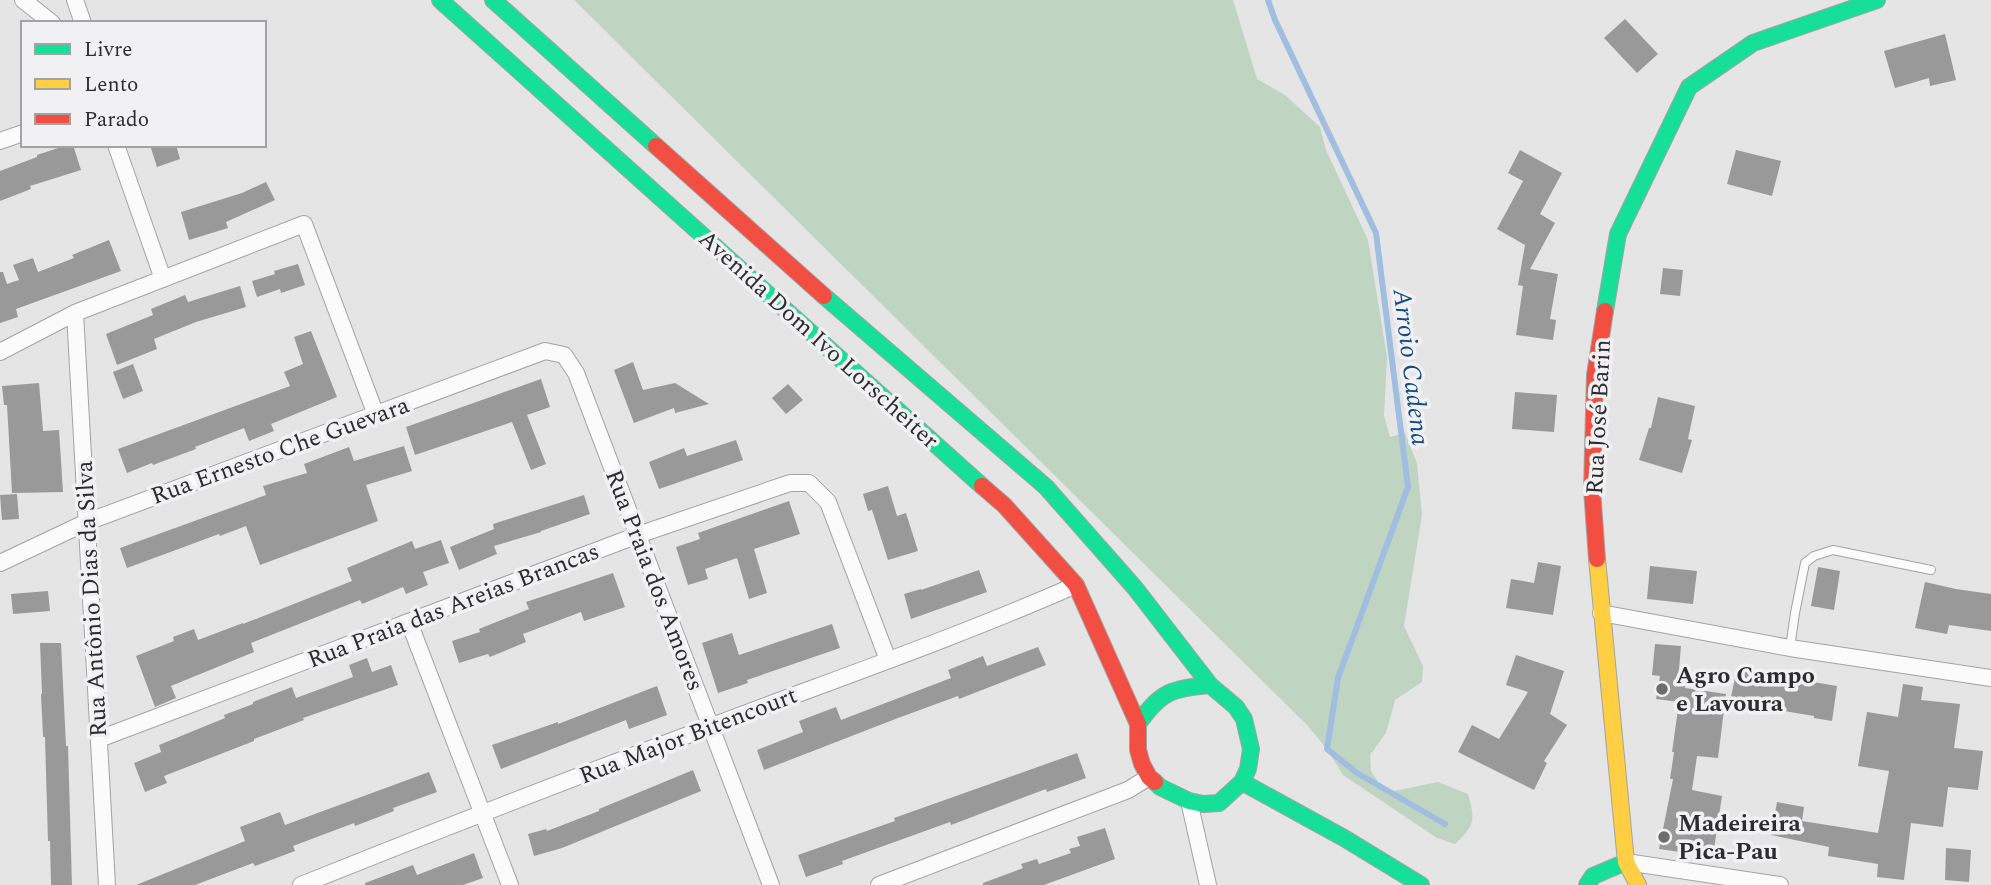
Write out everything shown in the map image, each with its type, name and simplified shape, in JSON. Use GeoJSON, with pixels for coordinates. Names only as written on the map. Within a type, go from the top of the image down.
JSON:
{"type":"FeatureCollection","features":[{"type":"Feature","properties":{"kind":"main road","name":"Avenida Dom Ivo Lorscheiter"},"geometry":{"type":"LineString","coordinates":[[440,0],[1004,505],[1065,570],[1076,585],[1091,616],[1138,724],[1138,750],[1149,776]]}},
{"type":"Feature","properties":{"kind":"main road","name":"Avenida Dom Ivo Lorscheiter"},"geometry":{"type":"LineString","coordinates":[[492,0],[859,328],[1046,487],[1135,588],[1210,685],[1236,706],[1244,719],[1251,749],[1248,769],[1242,782]]}},
{"type":"Feature","properties":{"kind":"main road","name":"Rua José Barin"},"geometry":{"type":"LineString","coordinates":[[1638,885],[1626,862],[1601,613],[1592,489],[1595,375],[1618,234],[1689,86],[1753,43],[1877,0]]}},
{"type":"Feature","properties":{"kind":"main road"},"geometry":{"type":"LineString","coordinates":[[1138,724],[1153,703],[1170,690],[1184,686],[1210,685]]}},
{"type":"Feature","properties":{"kind":"main road"},"geometry":{"type":"LineString","coordinates":[[1149,776],[1160,787],[1189,801],[1203,804],[1219,803],[1242,782],[1421,885]]}},
{"type":"Feature","properties":{"kind":"main road"},"geometry":{"type":"LineString","coordinates":[[1587,885],[1593,876],[1626,862]]}},
{"type":"Feature","properties":{"kind":"street"},"geometry":{"type":"LineString","coordinates":[[23,0],[49,21]]}},
{"type":"Feature","properties":{"kind":"street"},"geometry":{"type":"LineString","coordinates":[[75,0],[82,21]]}},
{"type":"Feature","properties":{"kind":"street"},"geometry":{"type":"LineString","coordinates":[[0,141],[21,134]]}},
{"type":"Feature","properties":{"kind":"street"},"geometry":{"type":"LineString","coordinates":[[117,147],[163,279]]}},
{"type":"Feature","properties":{"kind":"street"},"geometry":{"type":"LineString","coordinates":[[0,352],[75,313],[304,224],[376,415]]}},
{"type":"Feature","properties":{"kind":"street","name":"Rua Antônio Dias da Silva"},"geometry":{"type":"LineString","coordinates":[[75,313],[107,885]]}},
{"type":"Feature","properties":{"kind":"street","name":"Rua Ernesto Che Guevara"},"geometry":{"type":"LineString","coordinates":[[0,563],[87,522],[545,351],[564,355]]}},
{"type":"Feature","properties":{"kind":"street","name":"Rua Praia dos Amores"},"geometry":{"type":"LineString","coordinates":[[564,355],[576,373],[771,885]]}},
{"type":"Feature","properties":{"kind":"street","name":"Rua Praia das Areias Brancas"},"geometry":{"type":"LineString","coordinates":[[99,739],[638,535],[790,483],[810,483],[828,502],[888,660]]}},
{"type":"Feature","properties":{"kind":"street","name":"Rua Major Bitencourt"},"geometry":{"type":"LineString","coordinates":[[301,885],[482,812],[888,660],[1076,585]]}},
{"type":"Feature","properties":{"kind":"street"},"geometry":{"type":"LineString","coordinates":[[1601,613],[1790,648],[1991,678]]}},
{"type":"Feature","properties":{"kind":"street"},"geometry":{"type":"LineString","coordinates":[[409,622],[510,885]]}},
{"type":"Feature","properties":{"kind":"street"},"geometry":{"type":"LineString","coordinates":[[879,885],[1128,790],[1149,776]]}},
{"type":"Feature","properties":{"kind":"street"},"geometry":{"type":"LineString","coordinates":[[1189,801],[1208,885]]}},
{"type":"Feature","properties":{"kind":"street"},"geometry":{"type":"LineString","coordinates":[[1626,862],[1780,885]]}},
{"type":"Feature","properties":{"kind":"lane"},"geometry":{"type":"LineString","coordinates":[[1790,648],[1794,613],[1805,563],[1814,556],[1833,550],[1931,570]]}},
{"type":"Feature","properties":{"kind":"green space"},"geometry":{"type":"Polygon","coordinates":[[[574,0],[1233,0],[1257,79],[1285,95],[1320,127],[1326,150],[1368,240],[1387,357],[1384,416],[1390,437],[1405,433],[1417,463],[1422,515],[1404,626],[1423,666],[1422,682],[1395,700],[1386,733],[1370,755],[1371,771],[1380,785],[1394,791],[1438,782],[1468,794],[1472,821],[1462,837],[1455,844],[1437,838],[1343,775],[1327,749],[1307,725],[574,0]]]}},
{"type":"Feature","properties":{"kind":"building"},"geometry":{"type":"Polygon","coordinates":[[[1625,19],[1658,54],[1637,73],[1604,38],[1625,19]]]}},
{"type":"Feature","properties":{"kind":"building"},"geometry":{"type":"Polygon","coordinates":[[[1945,34],[1956,80],[1930,86],[1929,78],[1895,88],[1884,51],[1945,34]]]}},
{"type":"Feature","properties":{"kind":"building"},"geometry":{"type":"Polygon","coordinates":[[[61,147],[74,147],[81,170],[30,186],[31,189],[0,201],[0,171],[61,147]]]}},
{"type":"Feature","properties":{"kind":"building"},"geometry":{"type":"Polygon","coordinates":[[[151,147],[177,147],[180,159],[157,167],[151,147]]]}},
{"type":"Feature","properties":{"kind":"building"},"geometry":{"type":"Polygon","coordinates":[[[1520,150],[1562,173],[1540,214],[1555,223],[1530,269],[1558,274],[1550,319],[1556,320],[1553,340],[1516,335],[1523,286],[1518,285],[1525,245],[1497,229],[1523,181],[1508,173],[1520,150]]]}},
{"type":"Feature","properties":{"kind":"building"},"geometry":{"type":"Polygon","coordinates":[[[1736,150],[1781,161],[1772,196],[1727,184],[1736,150]]]}},
{"type":"Feature","properties":{"kind":"building"},"geometry":{"type":"Polygon","coordinates":[[[266,182],[275,200],[226,222],[228,228],[189,240],[181,212],[242,193],[266,182]]]}},
{"type":"Feature","properties":{"kind":"building"},"geometry":{"type":"Polygon","coordinates":[[[109,240],[121,271],[16,309],[18,317],[0,323],[0,272],[3,272],[7,284],[19,280],[13,265],[33,258],[38,272],[109,240]]]}},
{"type":"Feature","properties":{"kind":"building"},"geometry":{"type":"Polygon","coordinates":[[[298,264],[305,285],[281,293],[280,289],[257,297],[252,281],[298,264]]]}},
{"type":"Feature","properties":{"kind":"building"},"geometry":{"type":"Polygon","coordinates":[[[1663,268],[1683,270],[1680,296],[1660,294],[1663,268]]]}},
{"type":"Feature","properties":{"kind":"building"},"geometry":{"type":"Polygon","coordinates":[[[240,286],[246,307],[196,322],[154,339],[157,349],[117,365],[106,334],[153,315],[151,309],[185,295],[188,302],[240,286]]]}},
{"type":"Feature","properties":{"kind":"building"},"geometry":{"type":"Polygon","coordinates":[[[311,331],[337,397],[271,424],[274,431],[249,441],[244,428],[195,447],[196,449],[127,473],[118,449],[290,386],[284,372],[303,364],[294,337],[311,331]]]}},
{"type":"Feature","properties":{"kind":"building"},"geometry":{"type":"Polygon","coordinates":[[[633,362],[643,390],[675,383],[709,404],[675,413],[674,408],[634,423],[614,370],[633,362]]]}},
{"type":"Feature","properties":{"kind":"building"},"geometry":{"type":"Polygon","coordinates":[[[133,364],[143,391],[123,399],[113,372],[133,364]]]}},
{"type":"Feature","properties":{"kind":"building"},"geometry":{"type":"Polygon","coordinates":[[[541,379],[550,407],[527,415],[546,464],[531,470],[512,422],[415,455],[406,427],[541,379]]]}},
{"type":"Feature","properties":{"kind":"building"},"geometry":{"type":"Polygon","coordinates":[[[39,383],[43,431],[59,430],[63,492],[12,493],[7,405],[4,405],[2,386],[39,383]]]}},
{"type":"Feature","properties":{"kind":"building"},"geometry":{"type":"Polygon","coordinates":[[[788,384],[803,400],[786,414],[772,398],[788,384]]]}},
{"type":"Feature","properties":{"kind":"building"},"geometry":{"type":"Polygon","coordinates":[[[1515,392],[1557,395],[1554,432],[1512,429],[1515,392]]]}},
{"type":"Feature","properties":{"kind":"building"},"geometry":{"type":"Polygon","coordinates":[[[1658,397],[1695,406],[1688,439],[1692,440],[1682,473],[1639,460],[1651,428],[1658,397]]]}},
{"type":"Feature","properties":{"kind":"building"},"geometry":{"type":"Polygon","coordinates":[[[736,440],[743,460],[659,489],[649,462],[684,448],[687,456],[736,440]]]}},
{"type":"Feature","properties":{"kind":"building"},"geometry":{"type":"Polygon","coordinates":[[[404,446],[412,471],[366,485],[378,521],[260,565],[246,526],[127,568],[120,548],[266,495],[263,486],[307,473],[304,464],[349,447],[354,461],[404,446]]]}},
{"type":"Feature","properties":{"kind":"building"},"geometry":{"type":"Polygon","coordinates":[[[888,486],[897,516],[906,513],[918,551],[888,560],[872,510],[868,511],[863,494],[888,486]]]}},
{"type":"Feature","properties":{"kind":"building"},"geometry":{"type":"Polygon","coordinates":[[[17,494],[19,519],[2,520],[0,495],[17,494]]]}},
{"type":"Feature","properties":{"kind":"building"},"geometry":{"type":"Polygon","coordinates":[[[584,495],[590,514],[494,546],[497,554],[459,570],[450,547],[494,529],[493,524],[584,495]]]}},
{"type":"Feature","properties":{"kind":"building"},"geometry":{"type":"Polygon","coordinates":[[[789,501],[800,534],[754,549],[767,593],[749,599],[737,558],[705,569],[708,579],[688,585],[676,547],[700,539],[698,533],[789,501]]]}},
{"type":"Feature","properties":{"kind":"building"},"geometry":{"type":"Polygon","coordinates":[[[441,540],[449,563],[423,572],[428,585],[406,594],[403,587],[362,604],[360,600],[251,643],[254,652],[171,686],[176,698],[155,707],[136,656],[174,641],[173,637],[194,629],[198,640],[352,581],[347,568],[412,541],[415,549],[441,540]]]}},
{"type":"Feature","properties":{"kind":"building"},"geometry":{"type":"Polygon","coordinates":[[[1538,562],[1561,566],[1553,615],[1506,608],[1511,579],[1534,583],[1538,562]]]}},
{"type":"Feature","properties":{"kind":"building"},"geometry":{"type":"Polygon","coordinates":[[[1650,566],[1697,571],[1693,604],[1647,599],[1650,566]]]}},
{"type":"Feature","properties":{"kind":"building"},"geometry":{"type":"Polygon","coordinates":[[[1818,567],[1840,571],[1834,610],[1811,606],[1818,567]]]}},
{"type":"Feature","properties":{"kind":"building"},"geometry":{"type":"Polygon","coordinates":[[[979,570],[987,592],[911,619],[904,594],[979,570]]]}},
{"type":"Feature","properties":{"kind":"building"},"geometry":{"type":"Polygon","coordinates":[[[613,573],[625,607],[584,621],[581,612],[523,634],[526,642],[490,657],[488,654],[459,663],[452,641],[480,632],[479,629],[529,609],[526,602],[613,573]]]}},
{"type":"Feature","properties":{"kind":"building"},"geometry":{"type":"Polygon","coordinates":[[[1925,582],[1991,594],[1991,631],[1949,625],[1947,634],[1915,628],[1925,582]]]}},
{"type":"Feature","properties":{"kind":"building"},"geometry":{"type":"Polygon","coordinates":[[[48,591],[50,611],[13,614],[11,594],[48,591]]]}},
{"type":"Feature","properties":{"kind":"building"},"geometry":{"type":"Polygon","coordinates":[[[832,624],[840,648],[747,680],[748,683],[718,693],[702,643],[732,633],[739,655],[832,624]]]}},
{"type":"Feature","properties":{"kind":"building"},"geometry":{"type":"Polygon","coordinates":[[[40,643],[61,643],[68,746],[72,885],[51,885],[40,643]]]}},
{"type":"Feature","properties":{"kind":"building"},"geometry":{"type":"Polygon","coordinates":[[[1655,644],[1681,646],[1678,681],[1686,682],[1685,688],[1726,694],[1718,758],[1697,756],[1692,790],[1722,796],[1712,862],[1694,861],[1694,854],[1659,849],[1673,779],[1670,779],[1672,752],[1679,702],[1656,699],[1660,676],[1652,675],[1655,644]]]}},
{"type":"Feature","properties":{"kind":"building"},"geometry":{"type":"Polygon","coordinates":[[[1038,647],[1046,665],[764,770],[757,750],[803,732],[799,721],[836,707],[841,720],[951,678],[948,670],[983,656],[987,666],[1038,647]]]}},
{"type":"Feature","properties":{"kind":"building"},"geometry":{"type":"Polygon","coordinates":[[[1516,655],[1564,671],[1550,714],[1567,725],[1544,761],[1547,763],[1534,790],[1458,752],[1472,725],[1499,739],[1528,692],[1506,685],[1516,655]]]}},
{"type":"Feature","properties":{"kind":"building"},"geometry":{"type":"Polygon","coordinates":[[[367,658],[372,672],[391,665],[398,685],[303,718],[304,720],[254,741],[164,776],[167,783],[145,792],[134,763],[161,752],[159,745],[292,687],[296,698],[353,677],[349,665],[367,658]]]}},
{"type":"Feature","properties":{"kind":"building"},"geometry":{"type":"Polygon","coordinates":[[[1737,669],[1767,676],[1768,672],[1837,686],[1832,721],[1753,706],[1752,711],[1729,706],[1737,669]]]}},
{"type":"Feature","properties":{"kind":"building"},"geometry":{"type":"Polygon","coordinates":[[[1903,684],[1923,687],[1921,700],[1960,704],[1954,748],[1983,751],[1978,790],[1948,787],[1943,827],[1911,823],[1904,880],[1877,877],[1878,864],[1828,856],[1829,847],[1771,835],[1777,802],[1804,807],[1802,821],[1878,833],[1889,771],[1858,766],[1867,712],[1898,717],[1903,684]]]}},
{"type":"Feature","properties":{"kind":"building"},"geometry":{"type":"Polygon","coordinates":[[[657,686],[667,715],[629,729],[626,720],[501,769],[492,745],[558,724],[657,686]]]}},
{"type":"Feature","properties":{"kind":"building"},"geometry":{"type":"Polygon","coordinates":[[[1077,753],[1086,778],[1047,792],[1046,789],[951,825],[950,822],[842,861],[843,864],[806,877],[798,855],[1077,753]]]}},
{"type":"Feature","properties":{"kind":"building"},"geometry":{"type":"Polygon","coordinates":[[[693,770],[701,791],[562,848],[534,856],[528,834],[546,829],[547,831],[599,811],[693,770]]]}},
{"type":"Feature","properties":{"kind":"building"},"geometry":{"type":"Polygon","coordinates":[[[429,772],[437,792],[355,826],[354,823],[293,846],[295,851],[255,866],[253,863],[195,885],[136,885],[245,841],[240,827],[280,812],[285,825],[429,772]]]}},
{"type":"Feature","properties":{"kind":"building"},"geometry":{"type":"Polygon","coordinates":[[[1105,828],[1115,859],[1044,885],[983,885],[1023,868],[1021,864],[1037,859],[1039,864],[1071,853],[1069,849],[1080,846],[1077,837],[1105,828]]]}},
{"type":"Feature","properties":{"kind":"building"},"geometry":{"type":"Polygon","coordinates":[[[1946,848],[1971,850],[1969,882],[1945,880],[1946,848]]]}},
{"type":"Feature","properties":{"kind":"building"},"geometry":{"type":"Polygon","coordinates":[[[474,853],[483,878],[463,885],[365,885],[413,865],[417,875],[474,853]]]}},
{"type":"Feature","properties":{"kind":"waterway","name":"Arroio Cadena"},"geometry":{"type":"LineString","coordinates":[[1268,0],[1376,233],[1408,487],[1338,678],[1327,749],[1357,773],[1445,824]]}},
{"type":"Feature","properties":{"kind":"traffic: fast"},"geometry":{"type":"LineString","coordinates":[[440,0],[982,486]]}},
{"type":"Feature","properties":{"kind":"traffic: fast"},"geometry":{"type":"LineString","coordinates":[[493,0],[656,146]]}},
{"type":"Feature","properties":{"kind":"traffic: fast"},"geometry":{"type":"LineString","coordinates":[[1605,311],[1618,234],[1689,87],[1753,43],[1877,0]]}},
{"type":"Feature","properties":{"kind":"traffic: fast"},"geometry":{"type":"LineString","coordinates":[[824,296],[1046,487],[1135,588],[1210,685],[1236,707],[1244,719],[1251,749],[1248,769],[1242,782],[1219,803],[1203,804],[1189,801],[1155,782]]}},
{"type":"Feature","properties":{"kind":"traffic: fast"},"geometry":{"type":"LineString","coordinates":[[1138,724],[1153,705],[1168,694],[1176,690],[1210,685]]}},
{"type":"Feature","properties":{"kind":"traffic: fast"},"geometry":{"type":"LineString","coordinates":[[1242,782],[1344,838],[1421,885]]}},
{"type":"Feature","properties":{"kind":"traffic: fast"},"geometry":{"type":"LineString","coordinates":[[1587,885],[1593,876],[1626,862]]}},
{"type":"Feature","properties":{"kind":"traffic: slow"},"geometry":{"type":"LineString","coordinates":[[1597,559],[1626,862],[1638,885]]}},
{"type":"Feature","properties":{"kind":"traffic: jam"},"geometry":{"type":"LineString","coordinates":[[656,146],[824,296]]}},
{"type":"Feature","properties":{"kind":"traffic: jam"},"geometry":{"type":"LineString","coordinates":[[1597,559],[1592,489],[1595,375],[1605,311]]}},
{"type":"Feature","properties":{"kind":"traffic: jam"},"geometry":{"type":"LineString","coordinates":[[982,486],[1004,505],[1076,585],[1138,724],[1138,750],[1142,764],[1155,782]]}},
{"type":"Feature","properties":{"kind":"place","name":"Agro Campo e Lavoura"},"geometry":{"type":"Point","coordinates":[1662,689]}},
{"type":"Feature","properties":{"kind":"place","name":"Madeireira Pica-Pau"},"geometry":{"type":"Point","coordinates":[1664,837]}}]}
